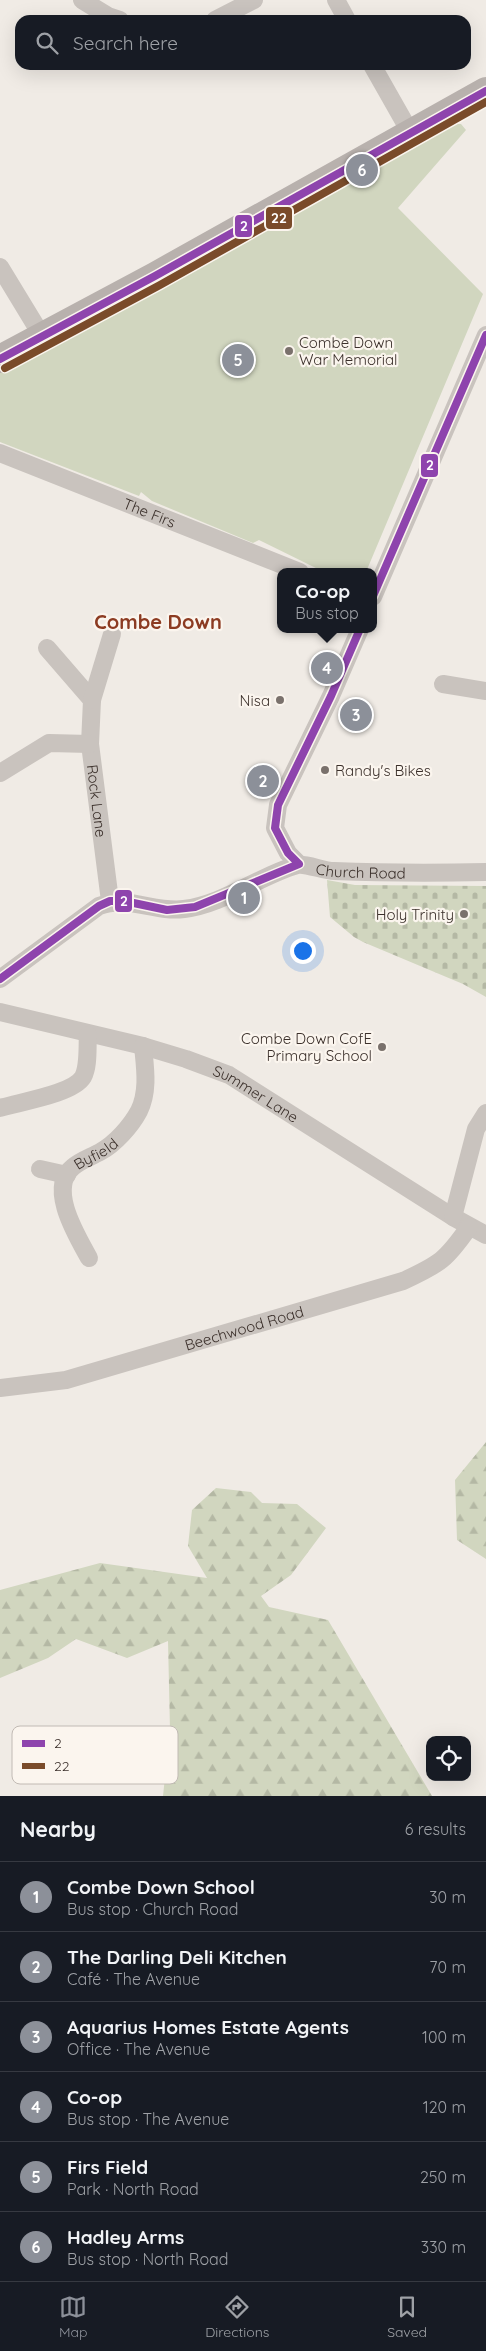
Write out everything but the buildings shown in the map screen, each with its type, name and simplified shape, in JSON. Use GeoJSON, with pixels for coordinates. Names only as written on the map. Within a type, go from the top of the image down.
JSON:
{"type":"FeatureCollection","features":[{"type":"Feature","properties":{"kind":"main road"},"geometry":{"type":"LineString","coordinates":[[0,359],[155,276],[486,90]]}},
{"type":"Feature","properties":{"kind":"street"},"geometry":{"type":"LineString","coordinates":[[82,0],[106,15]]}},
{"type":"Feature","properties":{"kind":"street"},"geometry":{"type":"LineString","coordinates":[[225,15],[254,0]]}},
{"type":"Feature","properties":{"kind":"street"},"geometry":{"type":"LineString","coordinates":[[336,0],[344,15]]}},
{"type":"Feature","properties":{"kind":"street"},"geometry":{"type":"LineString","coordinates":[[375,70],[410,132]]}},
{"type":"Feature","properties":{"kind":"street"},"geometry":{"type":"LineString","coordinates":[[0,267],[42,336]]}},
{"type":"Feature","properties":{"kind":"street"},"geometry":{"type":"LineString","coordinates":[[377,588],[486,335]]}},
{"type":"Feature","properties":{"kind":"street","name":"The Firs"},"geometry":{"type":"LineString","coordinates":[[0,453],[290,568]]}},
{"type":"Feature","properties":{"kind":"street"},"geometry":{"type":"LineString","coordinates":[[300,864],[288,853],[275,828],[278,805],[334,689],[358,633]]}},
{"type":"Feature","properties":{"kind":"street","name":"Rock Lane"},"geometry":{"type":"LineString","coordinates":[[110,902],[90,744],[92,700],[112,634]]}},
{"type":"Feature","properties":{"kind":"street"},"geometry":{"type":"LineString","coordinates":[[47,648],[92,700]]}},
{"type":"Feature","properties":{"kind":"street"},"geometry":{"type":"LineString","coordinates":[[444,684],[486,691]]}},
{"type":"Feature","properties":{"kind":"street"},"geometry":{"type":"LineString","coordinates":[[0,773],[49,743],[90,744]]}},
{"type":"Feature","properties":{"kind":"street","name":"Church Road"},"geometry":{"type":"LineString","coordinates":[[110,902],[124,901],[167,910],[195,907],[300,864],[324,871],[486,872]]}},
{"type":"Feature","properties":{"kind":"street"},"geometry":{"type":"LineString","coordinates":[[0,979],[99,906],[110,902]]}},
{"type":"Feature","properties":{"kind":"street","name":"Summer Lane"},"geometry":{"type":"LineString","coordinates":[[0,1012],[143,1046],[229,1075],[453,1218],[486,1235]]}},
{"type":"Feature","properties":{"kind":"street"},"geometry":{"type":"LineString","coordinates":[[0,1108],[74,1086],[83,1077],[88,1034]]}},
{"type":"Feature","properties":{"kind":"street","name":"Byfield"},"geometry":{"type":"LineString","coordinates":[[89,1258],[75,1234],[64,1203],[62,1189],[67,1175],[80,1162],[111,1146],[139,1111],[146,1083],[143,1046]]}},
{"type":"Feature","properties":{"kind":"street"},"geometry":{"type":"LineString","coordinates":[[453,1218],[476,1129],[486,1113]]}},
{"type":"Feature","properties":{"kind":"street"},"geometry":{"type":"LineString","coordinates":[[40,1169],[67,1175]]}},
{"type":"Feature","properties":{"kind":"street","name":"Beechwood Road"},"geometry":{"type":"LineString","coordinates":[[0,1388],[66,1380],[403,1281],[433,1267],[450,1254],[469,1226]]}},
{"type":"Feature","properties":{"kind":"green space"},"geometry":{"type":"Polygon","coordinates":[[[455,124],[461,124],[466,130],[398,208],[483,294],[368,568],[316,568],[259,540],[253,543],[152,501],[141,492],[139,496],[0,442],[0,372],[455,124]]]}},
{"type":"Feature","properties":{"kind":"green space"},"geometry":{"type":"Polygon","coordinates":[[[327,880],[355,885],[486,886],[486,997],[463,984],[354,937],[330,917],[327,880]]]}},
{"type":"Feature","properties":{"kind":"green space"},"geometry":{"type":"Polygon","coordinates":[[[486,1442],[486,1559],[457,1540],[455,1480],[486,1442]]]}},
{"type":"Feature","properties":{"kind":"green space"},"geometry":{"type":"Polygon","coordinates":[[[216,1488],[251,1492],[262,1503],[297,1504],[326,1528],[291,1575],[261,1596],[269,1607],[328,1620],[432,1796],[163,1796],[164,1784],[178,1784],[178,1726],[170,1726],[168,1641],[127,1658],[76,1639],[48,1658],[0,1678],[0,1590],[100,1563],[207,1578],[188,1546],[192,1510],[216,1488]]]}},
{"type":"Feature","properties":{"kind":"transit line","name":"2"},"geometry":{"type":"LineString","coordinates":[[0,359],[155,276],[486,91]]}},
{"type":"Feature","properties":{"kind":"transit line","name":"22"},"geometry":{"type":"LineString","coordinates":[[5,368],[160,285],[486,102]]}},
{"type":"Feature","properties":{"kind":"transit line","name":"2"},"geometry":{"type":"LineString","coordinates":[[377,587],[486,335]]}},
{"type":"Feature","properties":{"kind":"transit line","name":"2"},"geometry":{"type":"LineString","coordinates":[[0,979],[99,906],[110,901],[124,901],[167,910],[195,907],[299,864],[288,853],[275,828],[278,805],[331,696],[358,633]]}},
{"type":"Feature","properties":{"kind":"place","name":"Hadley Arms"},"geometry":{"type":"Point","coordinates":[362,170]}},
{"type":"Feature","properties":{"kind":"place","name":"Combe Down War Memorial"},"geometry":{"type":"Point","coordinates":[289,351]}},
{"type":"Feature","properties":{"kind":"place","name":"Firs Field"},"geometry":{"type":"Point","coordinates":[238,360]}},
{"type":"Feature","properties":{"kind":"place","name":"Co-op"},"geometry":{"type":"Point","coordinates":[327,668]}},
{"type":"Feature","properties":{"kind":"place","name":"Nisa"},"geometry":{"type":"Point","coordinates":[280,700]}},
{"type":"Feature","properties":{"kind":"place","name":"Aquarius Homes Estate Agents"},"geometry":{"type":"Point","coordinates":[356,715]}},
{"type":"Feature","properties":{"kind":"place","name":"Randy's Bikes"},"geometry":{"type":"Point","coordinates":[325,770]}},
{"type":"Feature","properties":{"kind":"place","name":"The Darling Deli Kitchen"},"geometry":{"type":"Point","coordinates":[263,781]}},
{"type":"Feature","properties":{"kind":"place","name":"Combe Down School"},"geometry":{"type":"Point","coordinates":[244,898]}},
{"type":"Feature","properties":{"kind":"place","name":"Holy Trinity"},"geometry":{"type":"Point","coordinates":[464,914]}},
{"type":"Feature","properties":{"kind":"place","name":"Combe Down CofE Primary School"},"geometry":{"type":"Point","coordinates":[382,1047]}},
{"type":"Feature","properties":{"kind":"district","name":"Combe Down"},"geometry":{"type":"Point","coordinates":[158,621]}}]}
